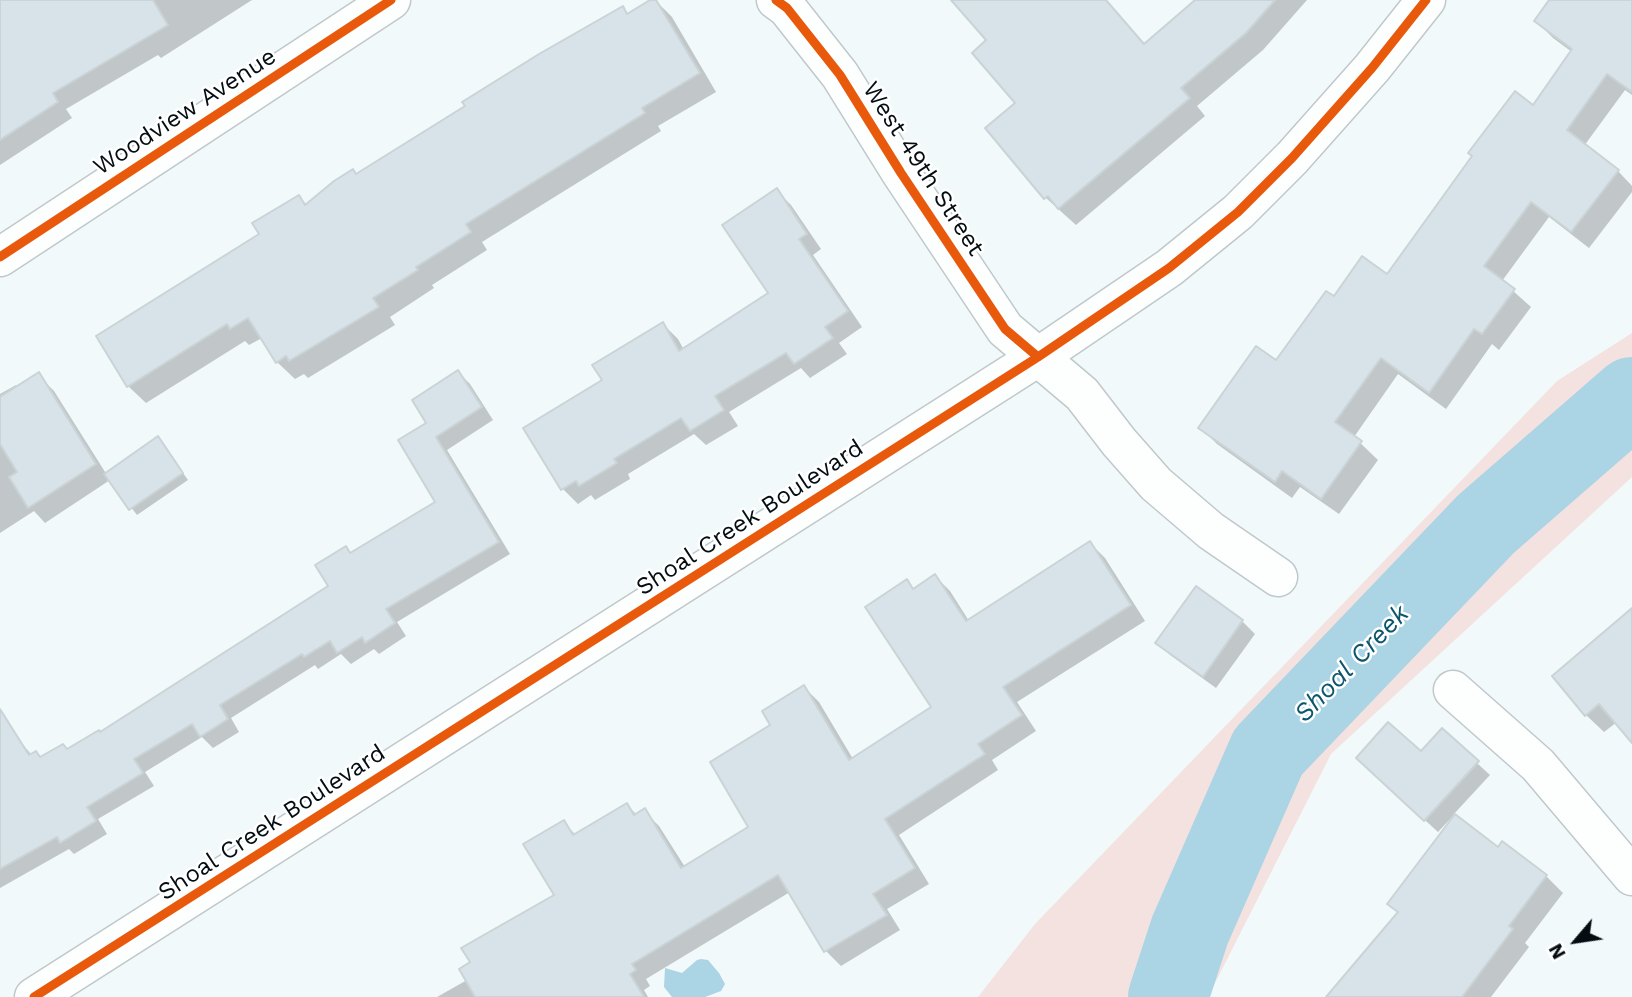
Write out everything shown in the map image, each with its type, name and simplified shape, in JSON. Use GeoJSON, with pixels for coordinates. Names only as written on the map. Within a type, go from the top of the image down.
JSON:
{"type":"FeatureCollection","features":[{"type":"Feature","properties":{"kind":"street","name":"Woodview Avenue"},"geometry":{"type":"LineString","coordinates":[[0,257],[391,0]]}},
{"type":"Feature","properties":{"kind":"street","name":"West 49th Street"},"geometry":{"type":"LineString","coordinates":[[776,0],[787,8],[840,75],[901,173],[1005,329],[1083,394],[1119,442],[1156,484],[1211,531],[1278,578]]}},
{"type":"Feature","properties":{"kind":"street","name":"Shoal Creek Boulevard"},"geometry":{"type":"LineString","coordinates":[[34,997],[1038,357],[1169,268],[1238,212],[1292,159],[1373,68],[1426,0]]}},
{"type":"Feature","properties":{"kind":"street"},"geometry":{"type":"LineString","coordinates":[[1453,690],[1538,765],[1632,876]]}},
{"type":"Feature","properties":{"kind":"shaded area"},"geometry":{"type":"Polygon","coordinates":[[[1632,333],[1632,477],[1331,754],[1208,997],[978,997],[1035,924],[1557,381],[1632,333]]]}},
{"type":"Feature","properties":{"kind":"water"},"geometry":{"type":"Polygon","coordinates":[[[701,959],[708,960],[719,973],[725,984],[721,991],[705,997],[672,997],[664,987],[665,968],[682,973],[701,959]]]}},
{"type":"Feature","properties":{"kind":"building"},"geometry":{"type":"Polygon","coordinates":[[[0,0],[153,0],[168,25],[53,93],[58,102],[0,140],[0,0]]]}},
{"type":"Feature","properties":{"kind":"building"},"geometry":{"type":"Polygon","coordinates":[[[650,0],[656,0],[700,73],[642,108],[645,113],[466,224],[471,232],[373,298],[379,307],[289,361],[286,356],[276,363],[248,318],[230,329],[227,324],[127,387],[96,336],[259,234],[252,223],[299,195],[305,205],[334,181],[353,169],[356,174],[465,106],[462,102],[539,54],[623,6],[627,14],[650,0]]]}},
{"type":"Feature","properties":{"kind":"building"},"geometry":{"type":"Polygon","coordinates":[[[951,0],[1106,0],[1144,44],[1195,0],[1275,0],[1246,33],[1181,88],[1190,98],[1058,209],[1048,196],[1044,199],[985,128],[1015,103],[972,53],[986,40],[951,0]]]}},
{"type":"Feature","properties":{"kind":"building"},"geometry":{"type":"Polygon","coordinates":[[[1549,0],[1632,0],[1632,92],[1607,74],[1567,130],[1619,170],[1571,232],[1531,202],[1484,266],[1515,289],[1482,334],[1474,329],[1429,393],[1381,358],[1335,422],[1362,441],[1321,499],[1282,471],[1275,482],[1198,428],[1256,346],[1276,360],[1326,291],[1334,296],[1362,256],[1387,274],[1472,156],[1468,153],[1515,91],[1533,105],[1572,49],[1534,21],[1549,0]]]}},
{"type":"Feature","properties":{"kind":"building"},"geometry":{"type":"Polygon","coordinates":[[[777,188],[807,234],[799,239],[848,311],[825,327],[833,338],[794,364],[786,353],[715,396],[724,410],[690,431],[681,418],[614,459],[617,463],[579,486],[576,481],[561,490],[523,428],[602,380],[592,365],[663,322],[679,351],[768,293],[722,225],[777,188]]]}},
{"type":"Feature","properties":{"kind":"building"},"geometry":{"type":"Polygon","coordinates":[[[458,370],[482,407],[436,437],[499,542],[386,609],[395,623],[365,643],[362,637],[337,653],[330,641],[304,657],[302,654],[220,705],[228,719],[200,737],[192,724],[134,759],[143,773],[87,807],[96,821],[60,843],[57,837],[0,869],[0,709],[29,755],[36,751],[40,757],[63,744],[67,749],[99,730],[100,732],[328,586],[315,565],[346,546],[350,553],[435,502],[398,440],[426,423],[412,400],[458,370]]]}},
{"type":"Feature","properties":{"kind":"building"},"geometry":{"type":"Polygon","coordinates":[[[39,372],[96,464],[28,508],[9,477],[17,472],[0,444],[0,397],[39,372]]]}},
{"type":"Feature","properties":{"kind":"building"},"geometry":{"type":"Polygon","coordinates":[[[158,436],[183,473],[129,510],[104,474],[158,436]]]}},
{"type":"Feature","properties":{"kind":"building"},"geometry":{"type":"Polygon","coordinates":[[[1090,541],[1131,605],[1003,687],[1022,715],[978,744],[985,754],[885,819],[915,868],[873,894],[887,915],[824,952],[778,875],[632,964],[636,970],[630,974],[644,997],[475,997],[459,969],[470,962],[461,948],[554,895],[523,844],[564,820],[573,835],[627,803],[634,815],[645,808],[681,868],[748,827],[710,762],[770,725],[762,711],[804,685],[849,760],[931,707],[865,607],[907,579],[913,589],[935,574],[966,621],[1090,541]]]}},
{"type":"Feature","properties":{"kind":"building"},"geometry":{"type":"Polygon","coordinates":[[[1196,586],[1243,620],[1203,677],[1155,643],[1196,586]]]}},
{"type":"Feature","properties":{"kind":"building"},"geometry":{"type":"Polygon","coordinates":[[[1632,608],[1632,743],[1599,704],[1585,716],[1552,676],[1632,608]]]}},
{"type":"Feature","properties":{"kind":"building"},"geometry":{"type":"Polygon","coordinates":[[[1388,722],[1421,751],[1442,728],[1479,761],[1424,821],[1356,758],[1388,722]]]}},
{"type":"Feature","properties":{"kind":"building"},"geometry":{"type":"Polygon","coordinates":[[[1455,814],[1498,847],[1502,841],[1547,875],[1509,926],[1513,929],[1462,997],[1326,997],[1398,912],[1387,904],[1455,814]]]}},
{"type":"Feature","properties":{"kind":"waterway","name":"Shoal Creek"},"geometry":{"type":"LineString","coordinates":[[1168,997],[1190,930],[1268,752],[1486,524],[1632,397]]}},
{"type":"Feature","properties":{"kind":"cycle path"},"geometry":{"type":"LineString","coordinates":[[0,257],[391,0]]}},
{"type":"Feature","properties":{"kind":"cycle path"},"geometry":{"type":"LineString","coordinates":[[776,0],[787,8],[840,75],[901,173],[1005,329],[1038,357]]}},
{"type":"Feature","properties":{"kind":"cycle path"},"geometry":{"type":"LineString","coordinates":[[34,997],[1038,357],[1169,268],[1238,212],[1292,158],[1372,68],[1426,0]]}}]}
